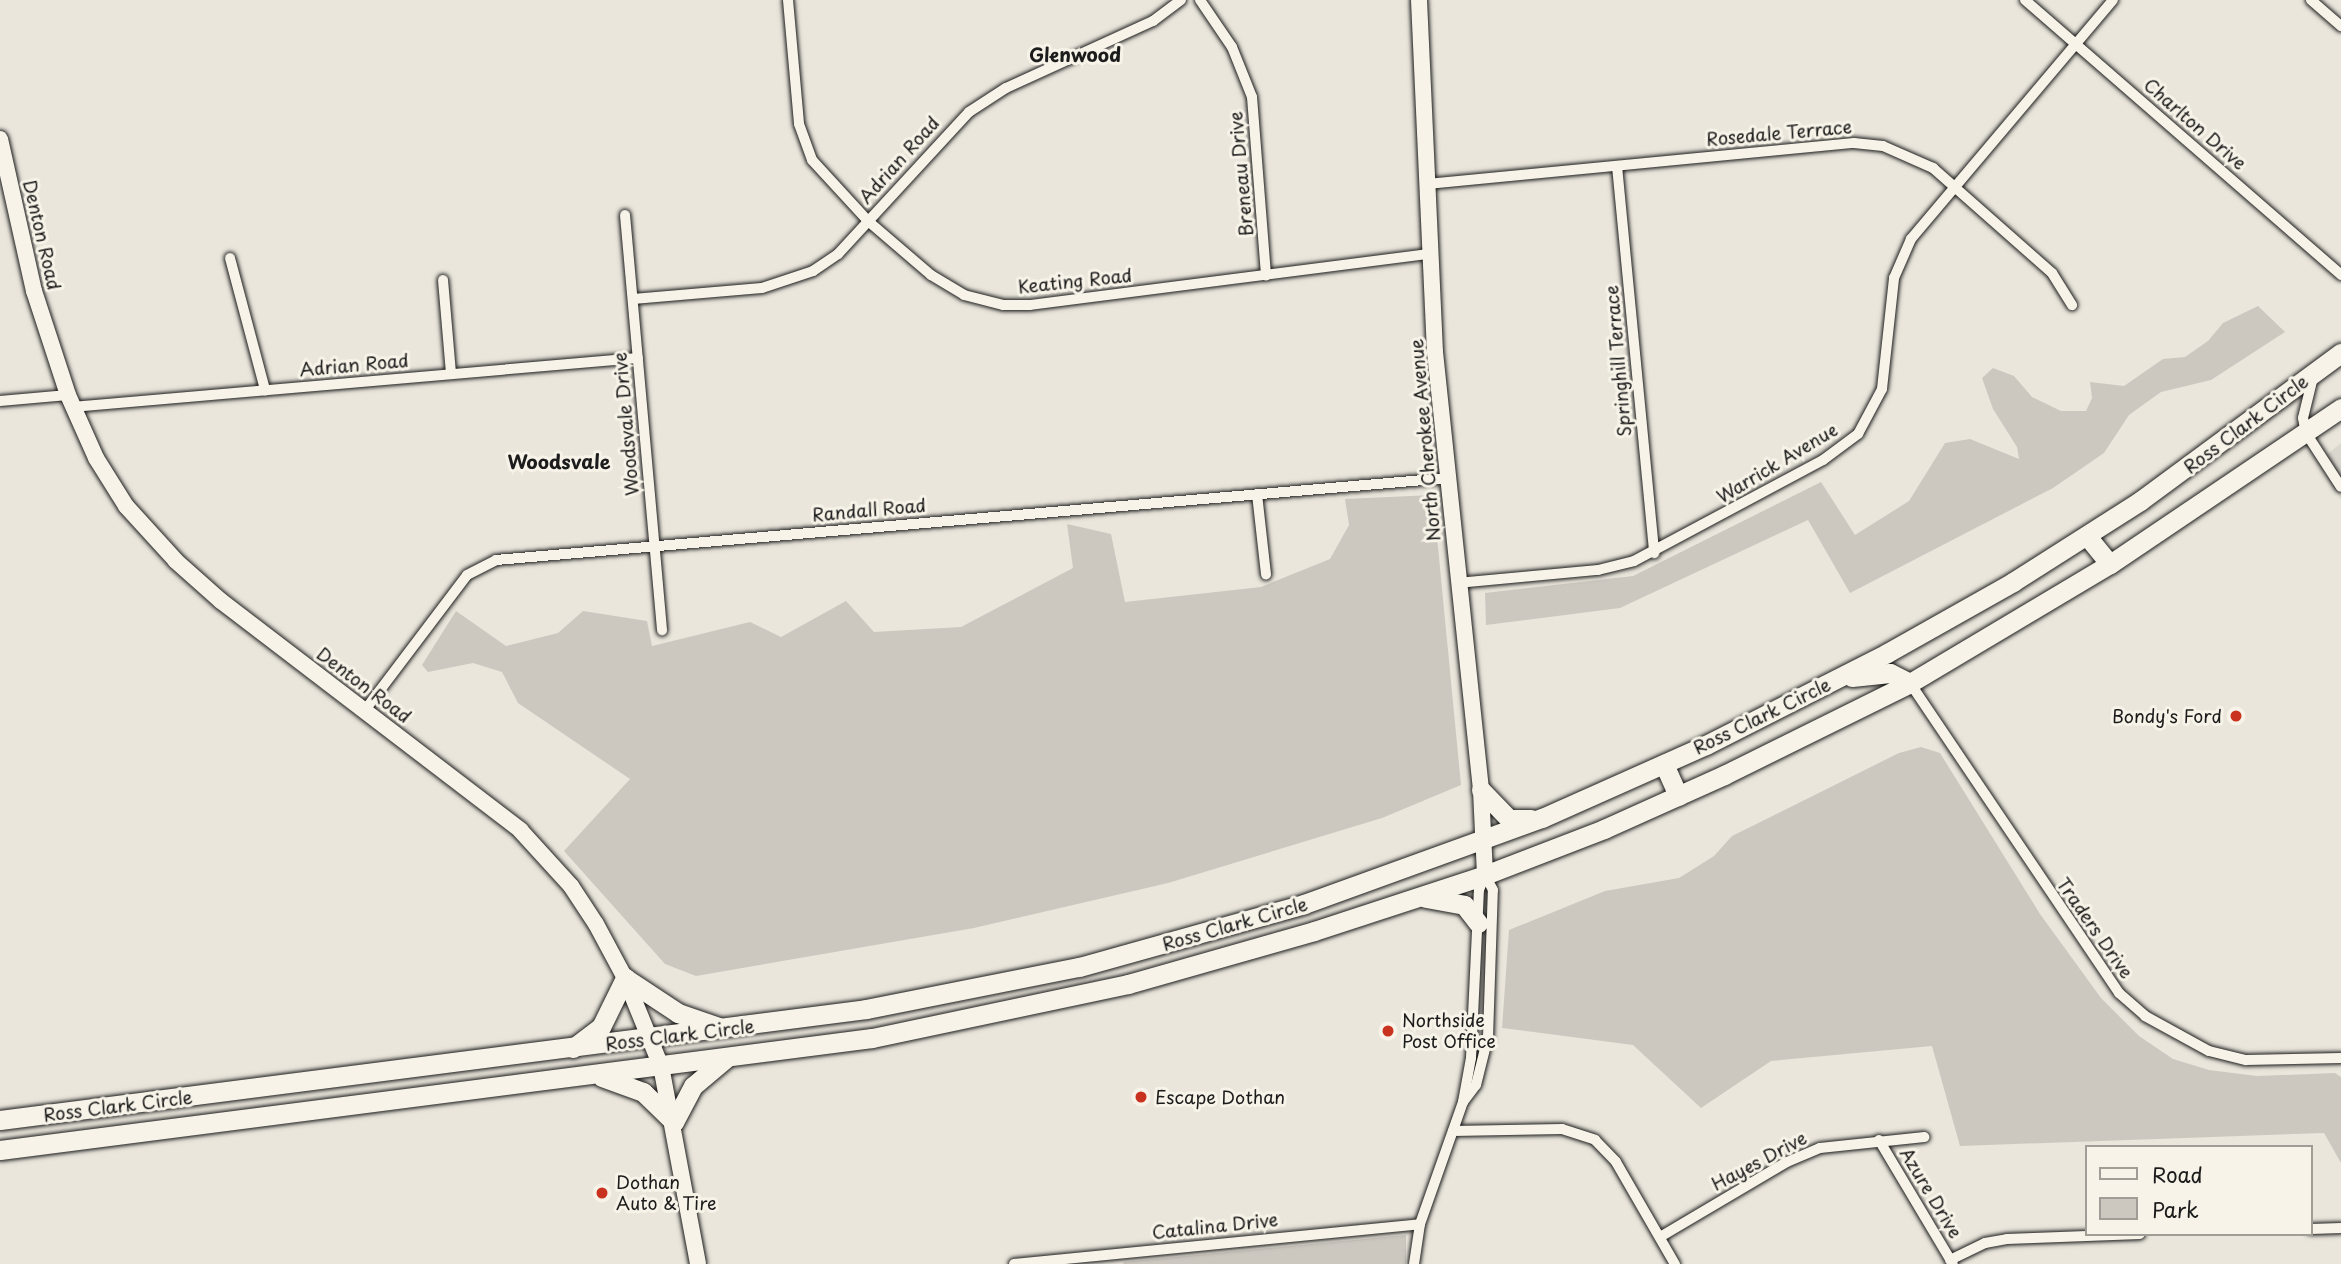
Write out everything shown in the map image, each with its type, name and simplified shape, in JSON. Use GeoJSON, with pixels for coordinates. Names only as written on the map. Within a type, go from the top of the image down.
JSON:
{"type":"FeatureCollection","features":[{"type":"Feature","properties":{"kind":"highway","name":"Ross Clark Circle"},"geometry":{"type":"LineString","coordinates":[[0,1120],[727,1029],[936,997],[1121,957],[1304,904],[1485,841],[1542,818],[1664,764],[1837,678],[2087,536],[2205,456],[2341,353]]}},
{"type":"Feature","properties":{"kind":"highway","name":"Ross Clark Circle"},"geometry":{"type":"LineString","coordinates":[[0,1150],[726,1058],[941,1025],[1128,984],[1485,875],[1678,796],[1910,682],[2110,564],[2341,408]]}},
{"type":"Feature","properties":{"kind":"highway"},"geometry":{"type":"LineString","coordinates":[[2087,536],[2110,564]]}},
{"type":"Feature","properties":{"kind":"highway"},"geometry":{"type":"LineString","coordinates":[[1837,678],[1890,673],[1910,682]]}},
{"type":"Feature","properties":{"kind":"highway"},"geometry":{"type":"LineString","coordinates":[[1664,764],[1678,796]]}},
{"type":"Feature","properties":{"kind":"highway"},"geometry":{"type":"LineString","coordinates":[[1481,790],[1509,819],[1542,818]]}},
{"type":"Feature","properties":{"kind":"highway"},"geometry":{"type":"LineString","coordinates":[[1415,897],[1464,905],[1478,923]]}},
{"type":"Feature","properties":{"kind":"highway"},"geometry":{"type":"LineString","coordinates":[[1121,957],[1128,984]]}},
{"type":"Feature","properties":{"kind":"highway"},"geometry":{"type":"LineString","coordinates":[[572,1049],[601,1027],[625,978],[678,1013],[727,1029]]}},
{"type":"Feature","properties":{"kind":"highway"},"geometry":{"type":"LineString","coordinates":[[936,997],[941,1025]]}},
{"type":"Feature","properties":{"kind":"highway"},"geometry":{"type":"LineString","coordinates":[[808,1047],[808,1035],[821,1016]]}},
{"type":"Feature","properties":{"kind":"highway"},"geometry":{"type":"LineString","coordinates":[[594,1075],[643,1092],[674,1122],[693,1086],[726,1058]]}},
{"type":"Feature","properties":{"kind":"highway"},"geometry":{"type":"LineString","coordinates":[[300,1112],[308,1082]]}},
{"type":"Feature","properties":{"kind":"highway"},"geometry":{"type":"LineString","coordinates":[[58,1113],[62,1142]]}},
{"type":"Feature","properties":{"kind":"street","name":"Keating Road"},"geometry":{"type":"LineString","coordinates":[[788,0],[799,124],[806,149],[826,180],[868,220],[941,283],[976,300],[1003,305],[1430,254]]}},
{"type":"Feature","properties":{"kind":"street","name":"Adrian Road"},"geometry":{"type":"LineString","coordinates":[[633,299],[788,282],[826,263],[868,220],[933,145],[988,98],[1132,32],[1181,0]]}},
{"type":"Feature","properties":{"kind":"street","name":"Breneau Drive"},"geometry":{"type":"LineString","coordinates":[[1200,0],[1233,47],[1252,97],[1266,275]]}},
{"type":"Feature","properties":{"kind":"street","name":"North Cherokee Avenue"},"geometry":{"type":"LineString","coordinates":[[1414,1264],[1420,1224],[1463,1102],[1475,1034],[1479,890],[1485,875],[1481,790],[1447,478],[1430,254],[1419,0]]}},
{"type":"Feature","properties":{"kind":"street","name":"Charlton Drive"},"geometry":{"type":"LineString","coordinates":[[2025,0],[2341,275]]}},
{"type":"Feature","properties":{"kind":"street","name":"Warrick Avenue"},"geometry":{"type":"LineString","coordinates":[[1457,583],[1598,569],[1654,553],[1823,460],[1858,434],[1882,389],[1892,296],[1900,259],[1952,185],[2113,0]]}},
{"type":"Feature","properties":{"kind":"street"},"geometry":{"type":"LineString","coordinates":[[2311,0],[2341,26]]}},
{"type":"Feature","properties":{"kind":"street","name":"Denton Road"},"geometry":{"type":"LineString","coordinates":[[0,139],[34,290],[70,401],[109,482],[158,543],[221,601],[478,795],[543,852],[589,913],[625,978],[661,1066],[674,1122],[698,1264]]}},
{"type":"Feature","properties":{"kind":"street","name":"Rosedale Terrace"},"geometry":{"type":"LineString","coordinates":[[1427,184],[1868,144],[1910,155],[1952,185],[2052,273],[2072,305]]}},
{"type":"Feature","properties":{"kind":"street","name":"Springhill Terrace"},"geometry":{"type":"LineString","coordinates":[[1617,166],[1654,553]]}},
{"type":"Feature","properties":{"kind":"street","name":"Woodsvale Drive"},"geometry":{"type":"LineString","coordinates":[[625,215],[662,630]]}},
{"type":"Feature","properties":{"kind":"street"},"geometry":{"type":"LineString","coordinates":[[230,258],[265,390]]}},
{"type":"Feature","properties":{"kind":"street"},"geometry":{"type":"LineString","coordinates":[[443,280],[451,374]]}},
{"type":"Feature","properties":{"kind":"street","name":"Adrian Road"},"geometry":{"type":"LineString","coordinates":[[0,401],[70,401],[265,390],[638,358]]}},
{"type":"Feature","properties":{"kind":"street"},"geometry":{"type":"LineString","coordinates":[[2313,374],[2305,404],[2306,433],[2341,488]]}},
{"type":"Feature","properties":{"kind":"street","name":"Randall Road"},"geometry":{"type":"LineString","coordinates":[[365,710],[462,582],[484,562],[1447,478]]}},
{"type":"Feature","properties":{"kind":"street"},"geometry":{"type":"LineString","coordinates":[[1257,494],[1266,574]]}},
{"type":"Feature","properties":{"kind":"street","name":"Traders Drive"},"geometry":{"type":"LineString","coordinates":[[1910,682],[2096,965],[2136,1008],[2176,1036],[2234,1057],[2341,1058]]}},
{"type":"Feature","properties":{"kind":"street","name":"North Cherokee Avenue"},"geometry":{"type":"LineString","coordinates":[[1463,1102],[1476,1085],[1488,1037],[1493,890],[1485,875]]}},
{"type":"Feature","properties":{"kind":"street"},"geometry":{"type":"LineString","coordinates":[[1452,1131],[1562,1129],[1595,1140],[1616,1162],[1675,1264]]}},
{"type":"Feature","properties":{"kind":"street","name":"Hayes Drive"},"geometry":{"type":"LineString","coordinates":[[1660,1237],[1804,1154],[1832,1144],[1924,1137]]}},
{"type":"Feature","properties":{"kind":"street","name":"Azure Drive"},"geometry":{"type":"LineString","coordinates":[[1879,1140],[1952,1262]]}},
{"type":"Feature","properties":{"kind":"street","name":"Catalina Drive"},"geometry":{"type":"LineString","coordinates":[[1014,1264],[1420,1224]]}},
{"type":"Feature","properties":{"kind":"street"},"geometry":{"type":"LineString","coordinates":[[2313,1229],[2341,1228]]}},
{"type":"Feature","properties":{"kind":"street"},"geometry":{"type":"LineString","coordinates":[[1952,1262],[1985,1243],[2007,1239],[2087,1236]]}},
{"type":"Feature","properties":{"kind":"shaded area"},"geometry":{"type":"Polygon","coordinates":[[[2341,443],[2341,500],[2319,461],[2341,443]]]}},
{"type":"Feature","properties":{"kind":"green space"},"geometry":{"type":"Polygon","coordinates":[[[2258,306],[2285,332],[2211,380],[2161,392],[2129,415],[2104,453],[2053,488],[1850,593],[1808,520],[1620,608],[1486,625],[1485,593],[1633,576],[1821,482],[1855,535],[1909,501],[1945,443],[1970,439],[2019,459],[2017,447],[1993,409],[1982,378],[1993,368],[2014,376],[2032,397],[2061,411],[2086,411],[2092,398],[2090,382],[2124,386],[2163,359],[2185,357],[2208,341],[2223,323],[2258,306]]]}},
{"type":"Feature","properties":{"kind":"green space"},"geometry":{"type":"Polygon","coordinates":[[[1433,495],[1461,785],[1382,818],[1168,883],[974,928],[696,976],[665,964],[564,851],[630,779],[518,703],[502,672],[473,663],[428,672],[422,665],[456,611],[506,646],[558,633],[583,611],[647,621],[652,646],[750,622],[781,637],[846,601],[874,632],[961,627],[1073,568],[1067,524],[1111,534],[1125,602],[1261,587],[1330,559],[1349,525],[1345,499],[1433,495]]]}},
{"type":"Feature","properties":{"kind":"green space"},"geometry":{"type":"Polygon","coordinates":[[[1921,747],[1940,753],[2040,914],[2101,998],[2139,1036],[2173,1059],[2209,1070],[2257,1076],[2335,1073],[2341,1077],[2341,1163],[2324,1133],[1960,1146],[1932,1046],[1771,1061],[1701,1108],[1633,1045],[1502,1028],[1509,930],[1605,891],[1679,878],[1714,856],[1732,836],[1899,753],[1921,747]]]}},
{"type":"Feature","properties":{"kind":"green space"},"geometry":{"type":"Polygon","coordinates":[[[1406,1235],[1406,1264],[1123,1264],[1124,1262],[1406,1235]]]}},
{"type":"Feature","properties":{"kind":"place","name":"Bondy's Ford"},"geometry":{"type":"Point","coordinates":[2236,716]}},
{"type":"Feature","properties":{"kind":"place","name":"Northside Post Office"},"geometry":{"type":"Point","coordinates":[1388,1031]}},
{"type":"Feature","properties":{"kind":"place","name":"Escape Dothan"},"geometry":{"type":"Point","coordinates":[1141,1097]}},
{"type":"Feature","properties":{"kind":"place","name":"Dothan Auto & Tire"},"geometry":{"type":"Point","coordinates":[602,1193]}},
{"type":"Feature","properties":{"kind":"district","name":"Glenwood"},"geometry":{"type":"Point","coordinates":[1075,55]}},
{"type":"Feature","properties":{"kind":"district","name":"Woodsvale"},"geometry":{"type":"Point","coordinates":[559,462]}}]}
